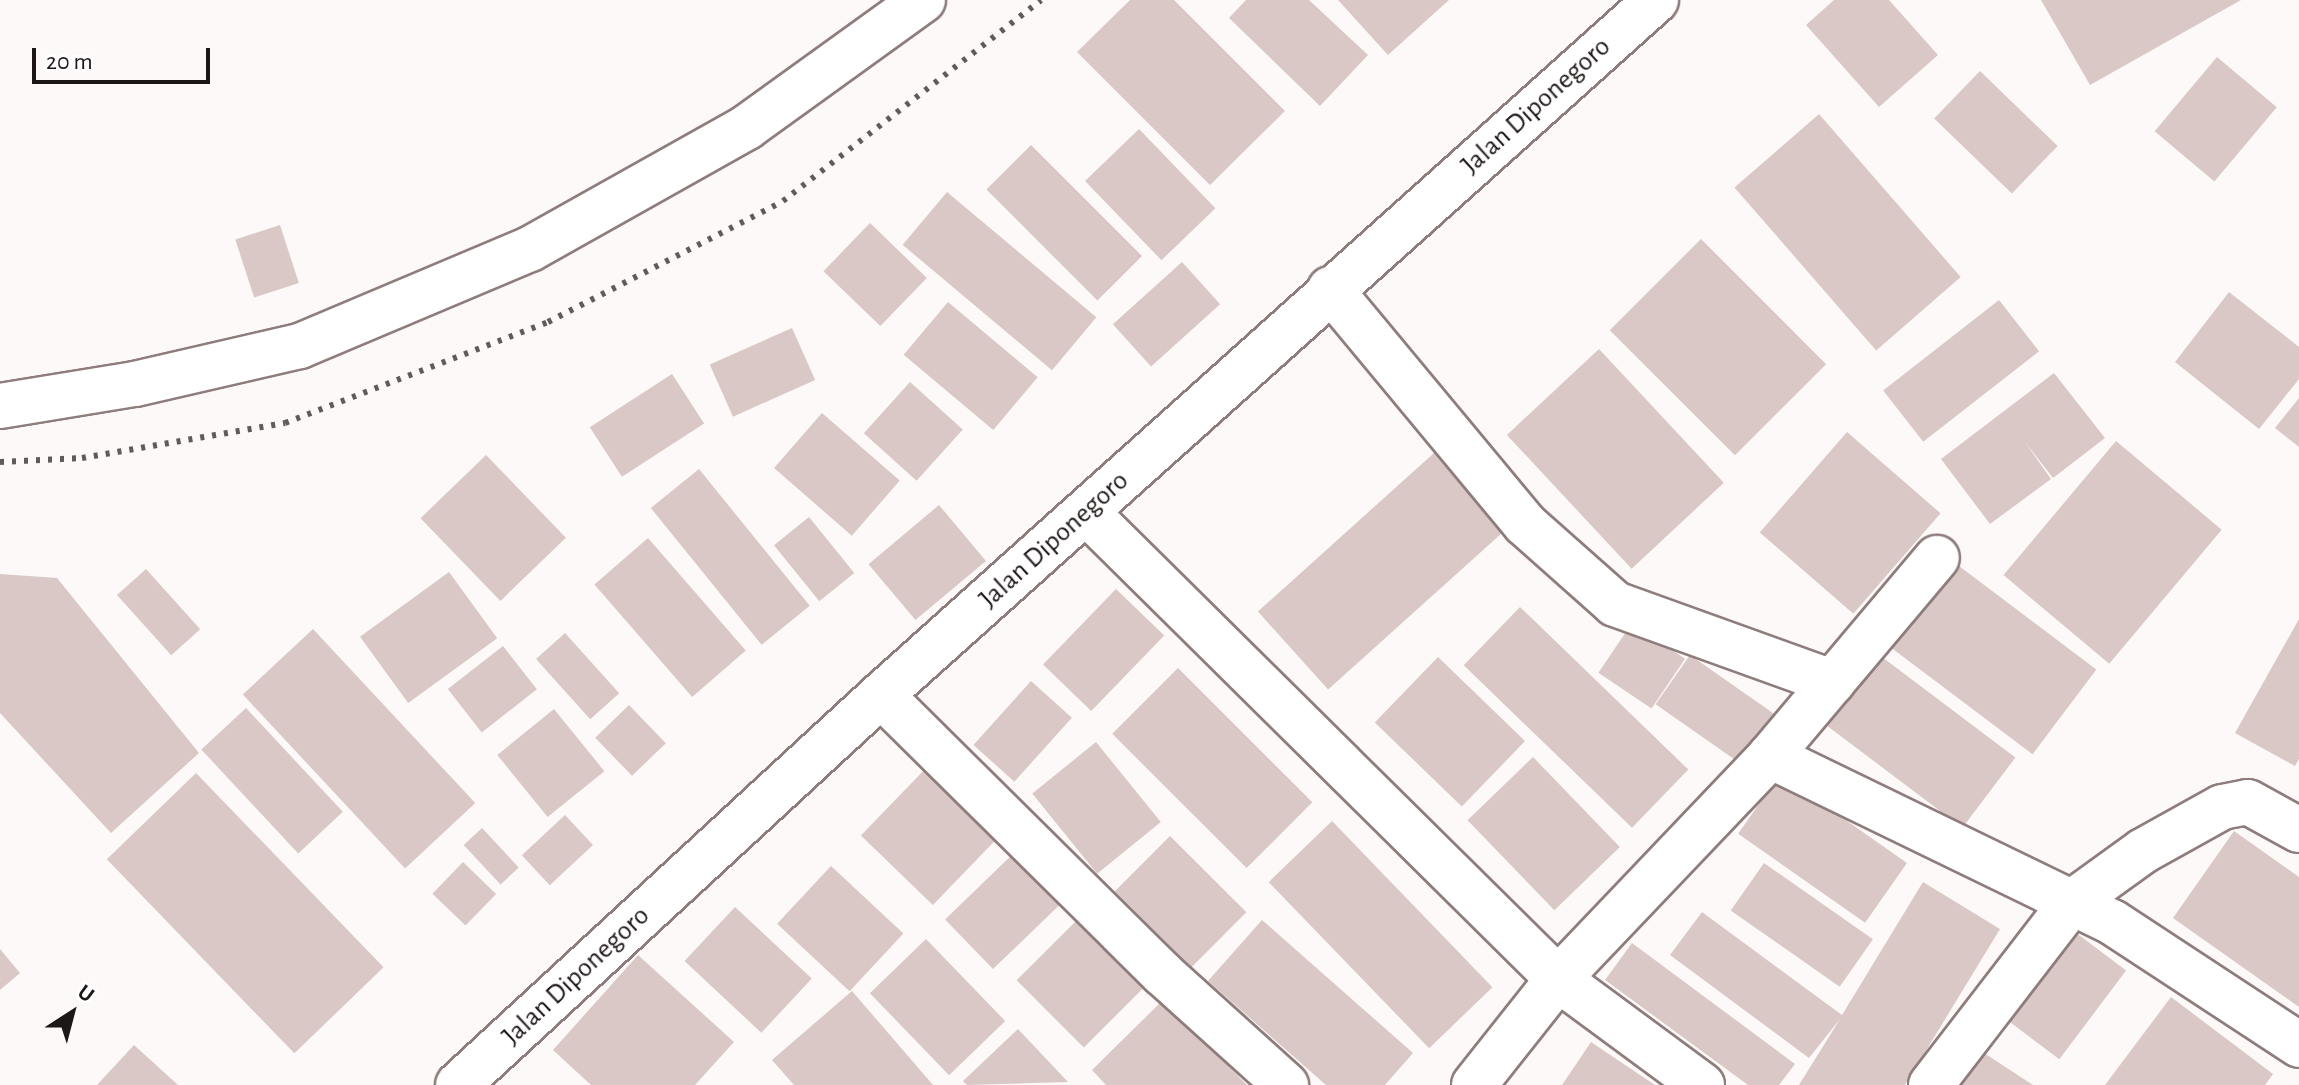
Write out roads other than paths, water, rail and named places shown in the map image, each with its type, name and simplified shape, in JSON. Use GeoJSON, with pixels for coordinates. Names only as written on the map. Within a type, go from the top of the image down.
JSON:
{"type":"FeatureCollection","features":[{"type":"Feature","properties":{"kind":"street"},"geometry":{"type":"LineString","coordinates":[[0,406],[135,384],[300,346],[530,249],[747,127],[923,0]]}},
{"type":"Feature","properties":{"kind":"street","name":"Jalan Diponegoro"},"geometry":{"type":"LineString","coordinates":[[458,1085],[881,695],[1330,289],[1656,0]]}},
{"type":"Feature","properties":{"kind":"street"},"geometry":{"type":"LineString","coordinates":[[1330,289],[1525,524],[1615,604],[1832,682]]}},
{"type":"Feature","properties":{"kind":"street"},"geometry":{"type":"LineString","coordinates":[[1086,512],[1558,979],[1702,1085]]}},
{"type":"Feature","properties":{"kind":"street"},"geometry":{"type":"LineString","coordinates":[[1474,1085],[1558,979],[1770,756],[1937,558]]}},
{"type":"Feature","properties":{"kind":"street"},"geometry":{"type":"LineString","coordinates":[[881,695],[1163,974],[1286,1085]]}},
{"type":"Feature","properties":{"kind":"street"},"geometry":{"type":"LineString","coordinates":[[1770,756],[2146,941],[2299,1045]]}},
{"type":"Feature","properties":{"kind":"street"},"geometry":{"type":"LineString","coordinates":[[1931,1085],[2071,903],[2143,851],[2222,807],[2248,802],[2299,830]]}},
{"type":"Feature","properties":{"kind":"railway"},"geometry":{"type":"LineString","coordinates":[[0,462],[82,458],[285,423],[548,322],[783,201],[1041,0]]}}]}
